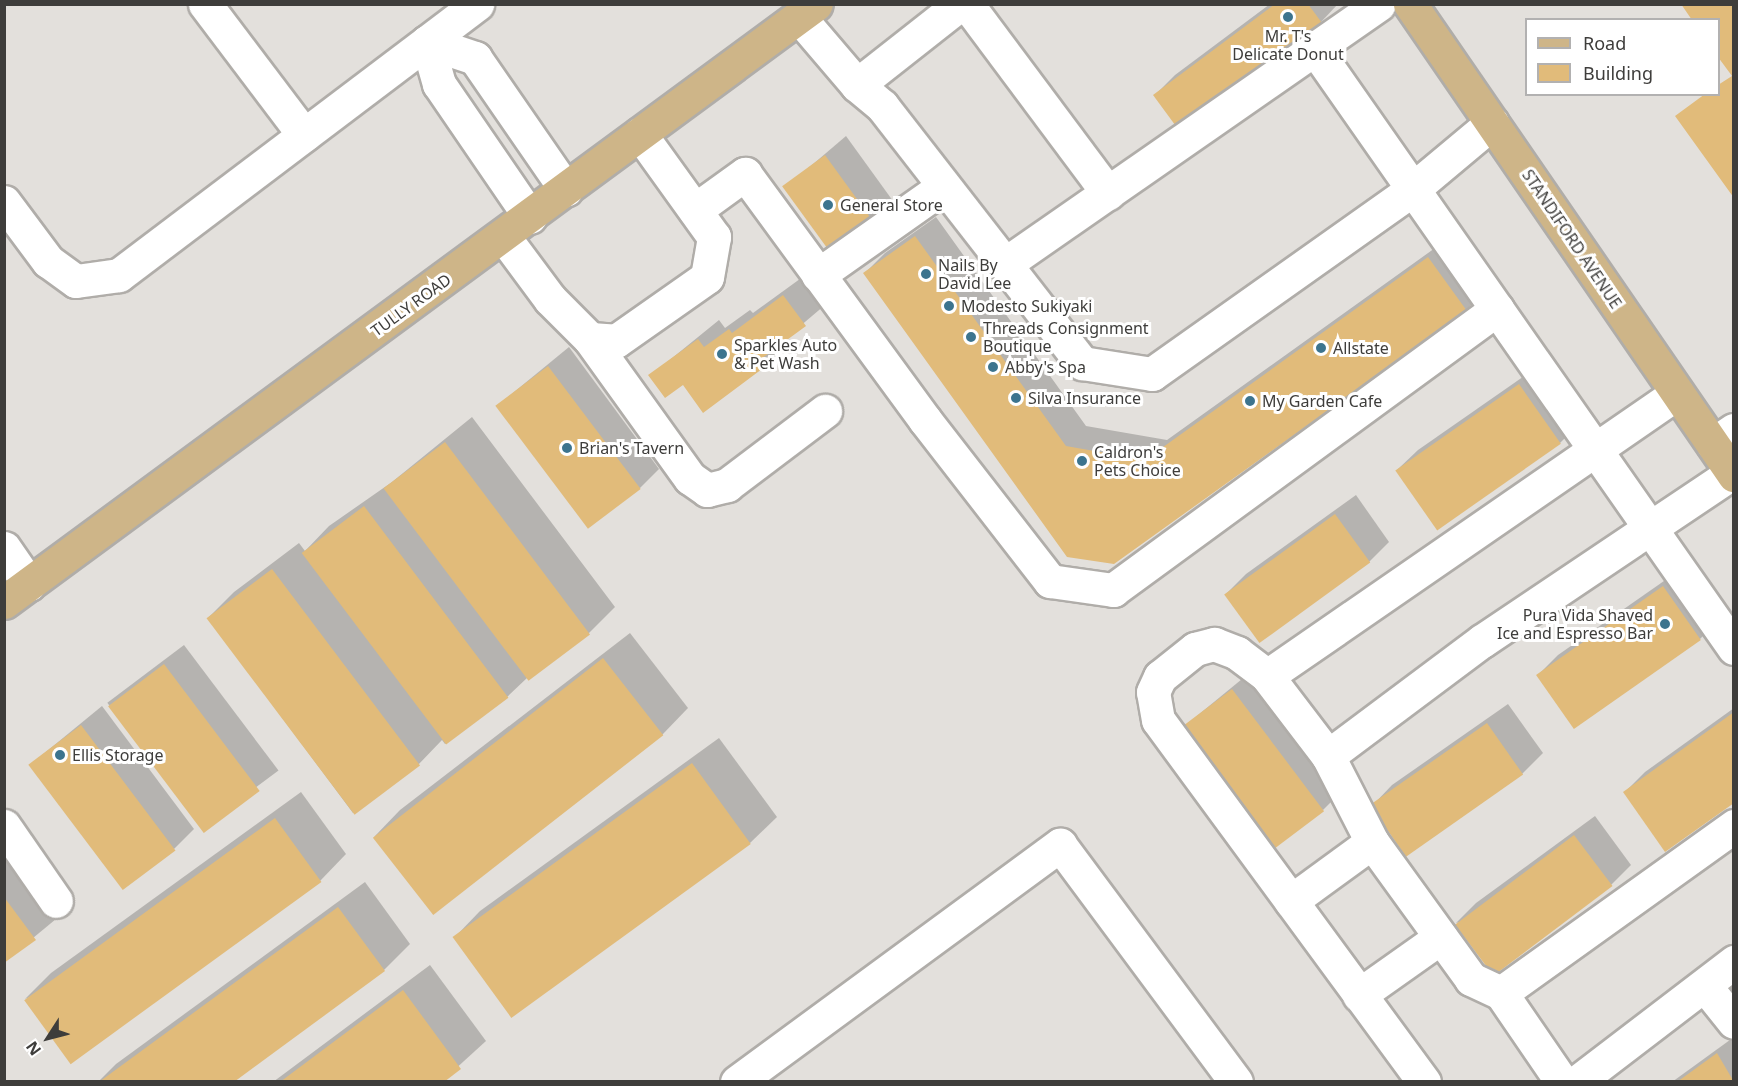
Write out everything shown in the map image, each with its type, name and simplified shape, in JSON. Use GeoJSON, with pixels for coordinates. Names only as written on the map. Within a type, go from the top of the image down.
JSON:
{"type":"FeatureCollection","features":[{"type":"Feature","properties":{"kind":"main road","name":"STANDIFORD AVENUE"},"geometry":{"type":"LineString","coordinates":[[1410,4],[1677,393],[1723,437],[1733,474]]}},
{"type":"Feature","properties":{"kind":"main road","name":"TULLY ROAD"},"geometry":{"type":"LineString","coordinates":[[17,593],[504,237],[807,11]]}},
{"type":"Feature","properties":{"kind":"street"},"geometry":{"type":"LineString","coordinates":[[206,4],[304,135]]}},
{"type":"Feature","properties":{"kind":"street"},"geometry":{"type":"LineString","coordinates":[[4,202],[48,261],[76,281],[119,275],[477,4]]}},
{"type":"Feature","properties":{"kind":"street"},"geometry":{"type":"LineString","coordinates":[[857,85],[960,4]]}},
{"type":"Feature","properties":{"kind":"street"},"geometry":{"type":"LineString","coordinates":[[967,4],[1108,193]]}},
{"type":"Feature","properties":{"kind":"street"},"geometry":{"type":"LineString","coordinates":[[1005,264],[1379,4]]}},
{"type":"Feature","properties":{"kind":"street"},"geometry":{"type":"LineString","coordinates":[[807,11],[857,85],[882,106],[1082,363],[1152,374],[1413,189],[1492,123]]}},
{"type":"Feature","properties":{"kind":"street"},"geometry":{"type":"LineString","coordinates":[[427,42],[475,58],[566,190]]}},
{"type":"Feature","properties":{"kind":"street"},"geometry":{"type":"LineString","coordinates":[[427,42],[439,84],[530,217]]}},
{"type":"Feature","properties":{"kind":"street"},"geometry":{"type":"LineString","coordinates":[[1315,49],[1734,648]]}},
{"type":"Feature","properties":{"kind":"street"},"geometry":{"type":"LineString","coordinates":[[590,339],[616,340],[707,277],[714,237],[640,134]]}},
{"type":"Feature","properties":{"kind":"street"},"geometry":{"type":"LineString","coordinates":[[695,210],[745,174],[818,275],[1050,581],[1113,590],[1497,309]]}},
{"type":"Feature","properties":{"kind":"street"},"geometry":{"type":"LineString","coordinates":[[818,275],[944,186]]}},
{"type":"Feature","properties":{"kind":"street"},"geometry":{"type":"LineString","coordinates":[[504,237],[549,299],[590,339],[690,478],[707,490],[727,485],[825,411]]}},
{"type":"Feature","properties":{"kind":"street"},"geometry":{"type":"LineString","coordinates":[[1267,676],[1677,393]]}},
{"type":"Feature","properties":{"kind":"street"},"geometry":{"type":"LineString","coordinates":[[1328,756],[1482,641],[1649,526],[1733,474]]}},
{"type":"Feature","properties":{"kind":"street"},"geometry":{"type":"LineString","coordinates":[[4,548],[17,593]]}},
{"type":"Feature","properties":{"kind":"street"},"geometry":{"type":"LineString","coordinates":[[1424,1082],[1158,720],[1153,692],[1160,677],[1195,649],[1214,644],[1238,653],[1267,676],[1328,756],[1372,842],[1471,979],[1501,993],[1562,1082]]}},
{"type":"Feature","properties":{"kind":"street"},"geometry":{"type":"LineString","coordinates":[[4,826],[56,901]]}},
{"type":"Feature","properties":{"kind":"street"},"geometry":{"type":"LineString","coordinates":[[1501,993],[1734,826]]}},
{"type":"Feature","properties":{"kind":"street"},"geometry":{"type":"LineString","coordinates":[[1292,901],[1372,842]]}},
{"type":"Feature","properties":{"kind":"street"},"geometry":{"type":"LineString","coordinates":[[737,1082],[1060,845],[1221,1076]]}},
{"type":"Feature","properties":{"kind":"street"},"geometry":{"type":"LineString","coordinates":[[1359,995],[1441,937]]}},
{"type":"Feature","properties":{"kind":"street"},"geometry":{"type":"LineString","coordinates":[[1577,1082],[1734,962]]}},
{"type":"Feature","properties":{"kind":"street"},"geometry":{"type":"LineString","coordinates":[[1705,986],[1734,1022]]}},
{"type":"Feature","properties":{"kind":"building"},"geometry":{"type":"Polygon","coordinates":[[[1275,4],[1308,4],[1322,23],[1178,129],[1153,95],[1275,4]]]}},
{"type":"Feature","properties":{"kind":"building"},"geometry":{"type":"Polygon","coordinates":[[[1681,4],[1734,4],[1734,198],[1675,116],[1702,96],[1720,96],[1720,84],[1732,76],[1720,60],[1720,18],[1691,18],[1681,4]]]}},
{"type":"Feature","properties":{"kind":"building","name":"General Store"},"geometry":{"type":"Polygon","coordinates":[[[825,155],[874,222],[831,253],[782,186],[825,155]]]}},
{"type":"Feature","properties":{"kind":"building"},"geometry":{"type":"Polygon","coordinates":[[[915,236],[1066,446],[1145,460],[1428,257],[1467,311],[1114,564],[1067,557],[863,273],[915,236]]]}},
{"type":"Feature","properties":{"kind":"building","name":"Sparkles Auto & Pet Wash"},"geometry":{"type":"Polygon","coordinates":[[[783,295],[806,326],[757,362],[762,369],[703,413],[683,385],[665,398],[648,375],[698,339],[704,347],[729,329],[732,333],[783,295]]]}},
{"type":"Feature","properties":{"kind":"building","name":"Brian's Tavern"},"geometry":{"type":"Polygon","coordinates":[[[548,366],[641,489],[588,529],[495,406],[548,366]]]}},
{"type":"Feature","properties":{"kind":"building"},"geometry":{"type":"Polygon","coordinates":[[[1519,384],[1561,444],[1437,530],[1395,471],[1519,384]]]}},
{"type":"Feature","properties":{"kind":"building"},"geometry":{"type":"Polygon","coordinates":[[[445,442],[590,634],[529,681],[384,488],[445,442]]]}},
{"type":"Feature","properties":{"kind":"building"},"geometry":{"type":"Polygon","coordinates":[[[364,506],[508,698],[446,745],[302,553],[364,506]]]}},
{"type":"Feature","properties":{"kind":"building"},"geometry":{"type":"Polygon","coordinates":[[[1335,514],[1370,563],[1259,643],[1224,595],[1335,514]]]}},
{"type":"Feature","properties":{"kind":"building"},"geometry":{"type":"Polygon","coordinates":[[[272,569],[420,765],[355,815],[207,618],[272,569]]]}},
{"type":"Feature","properties":{"kind":"building"},"geometry":{"type":"Polygon","coordinates":[[[1663,586],[1701,640],[1574,729],[1536,675],[1663,586]]]}},
{"type":"Feature","properties":{"kind":"building"},"geometry":{"type":"Polygon","coordinates":[[[603,658],[663,735],[433,915],[373,838],[603,658]]]}},
{"type":"Feature","properties":{"kind":"building"},"geometry":{"type":"Polygon","coordinates":[[[164,664],[260,791],[204,833],[108,706],[164,664]]]}},
{"type":"Feature","properties":{"kind":"building"},"geometry":{"type":"Polygon","coordinates":[[[1232,689],[1324,811],[1271,851],[1179,729],[1232,689]]]}},
{"type":"Feature","properties":{"kind":"building"},"geometry":{"type":"Polygon","coordinates":[[[1734,712],[1734,803],[1665,852],[1623,792],[1734,712]]]}},
{"type":"Feature","properties":{"kind":"building"},"geometry":{"type":"Polygon","coordinates":[[[1487,723],[1523,775],[1406,857],[1370,805],[1487,723]]]}},
{"type":"Feature","properties":{"kind":"building"},"geometry":{"type":"Polygon","coordinates":[[[81,725],[175,850],[123,890],[28,765],[81,725]]]}},
{"type":"Feature","properties":{"kind":"building"},"geometry":{"type":"Polygon","coordinates":[[[692,763],[751,844],[511,1018],[453,937],[692,763]]]}},
{"type":"Feature","properties":{"kind":"building"},"geometry":{"type":"Polygon","coordinates":[[[275,818],[321,882],[71,1064],[24,1000],[275,818]]]}},
{"type":"Feature","properties":{"kind":"building"},"geometry":{"type":"Polygon","coordinates":[[[1574,835],[1613,886],[1494,976],[1455,925],[1574,835]]]}},
{"type":"Feature","properties":{"kind":"building"},"geometry":{"type":"Polygon","coordinates":[[[4,897],[36,940],[4,963],[4,897]]]}},
{"type":"Feature","properties":{"kind":"building"},"geometry":{"type":"Polygon","coordinates":[[[338,907],[385,971],[234,1082],[99,1082],[338,907]]]}},
{"type":"Feature","properties":{"kind":"building"},"geometry":{"type":"Polygon","coordinates":[[[403,990],[461,1069],[444,1082],[280,1082],[403,990]]]}},
{"type":"Feature","properties":{"kind":"building"},"geometry":{"type":"Polygon","coordinates":[[[1717,1053],[1734,1082],[1677,1082],[1717,1053]]]}},
{"type":"Feature","properties":{"kind":"place","name":"Mr. T's Delicate Donut"},"geometry":{"type":"Point","coordinates":[1288,17]}},
{"type":"Feature","properties":{"kind":"place","name":"General Store"},"geometry":{"type":"Point","coordinates":[828,205]}},
{"type":"Feature","properties":{"kind":"place","name":"Nails By David Lee"},"geometry":{"type":"Point","coordinates":[926,274]}},
{"type":"Feature","properties":{"kind":"place","name":"Modesto Sukiyaki"},"geometry":{"type":"Point","coordinates":[949,306]}},
{"type":"Feature","properties":{"kind":"place","name":"Threads Consignment Boutique"},"geometry":{"type":"Point","coordinates":[971,337]}},
{"type":"Feature","properties":{"kind":"place","name":"Allstate"},"geometry":{"type":"Point","coordinates":[1321,348]}},
{"type":"Feature","properties":{"kind":"place","name":"Sparkles Auto & Pet Wash"},"geometry":{"type":"Point","coordinates":[722,354]}},
{"type":"Feature","properties":{"kind":"place","name":"Abby's Spa"},"geometry":{"type":"Point","coordinates":[993,367]}},
{"type":"Feature","properties":{"kind":"place","name":"Silva Insurance"},"geometry":{"type":"Point","coordinates":[1016,398]}},
{"type":"Feature","properties":{"kind":"place","name":"My Garden Cafe"},"geometry":{"type":"Point","coordinates":[1250,401]}},
{"type":"Feature","properties":{"kind":"place","name":"Brian's Tavern"},"geometry":{"type":"Point","coordinates":[567,448]}},
{"type":"Feature","properties":{"kind":"place","name":"Caldron's Pets Choice"},"geometry":{"type":"Point","coordinates":[1082,461]}},
{"type":"Feature","properties":{"kind":"place","name":"Pura Vida Shaved Ice and Espresso Bar"},"geometry":{"type":"Point","coordinates":[1665,624]}},
{"type":"Feature","properties":{"kind":"place","name":"Ellis Storage"},"geometry":{"type":"Point","coordinates":[60,755]}}]}
